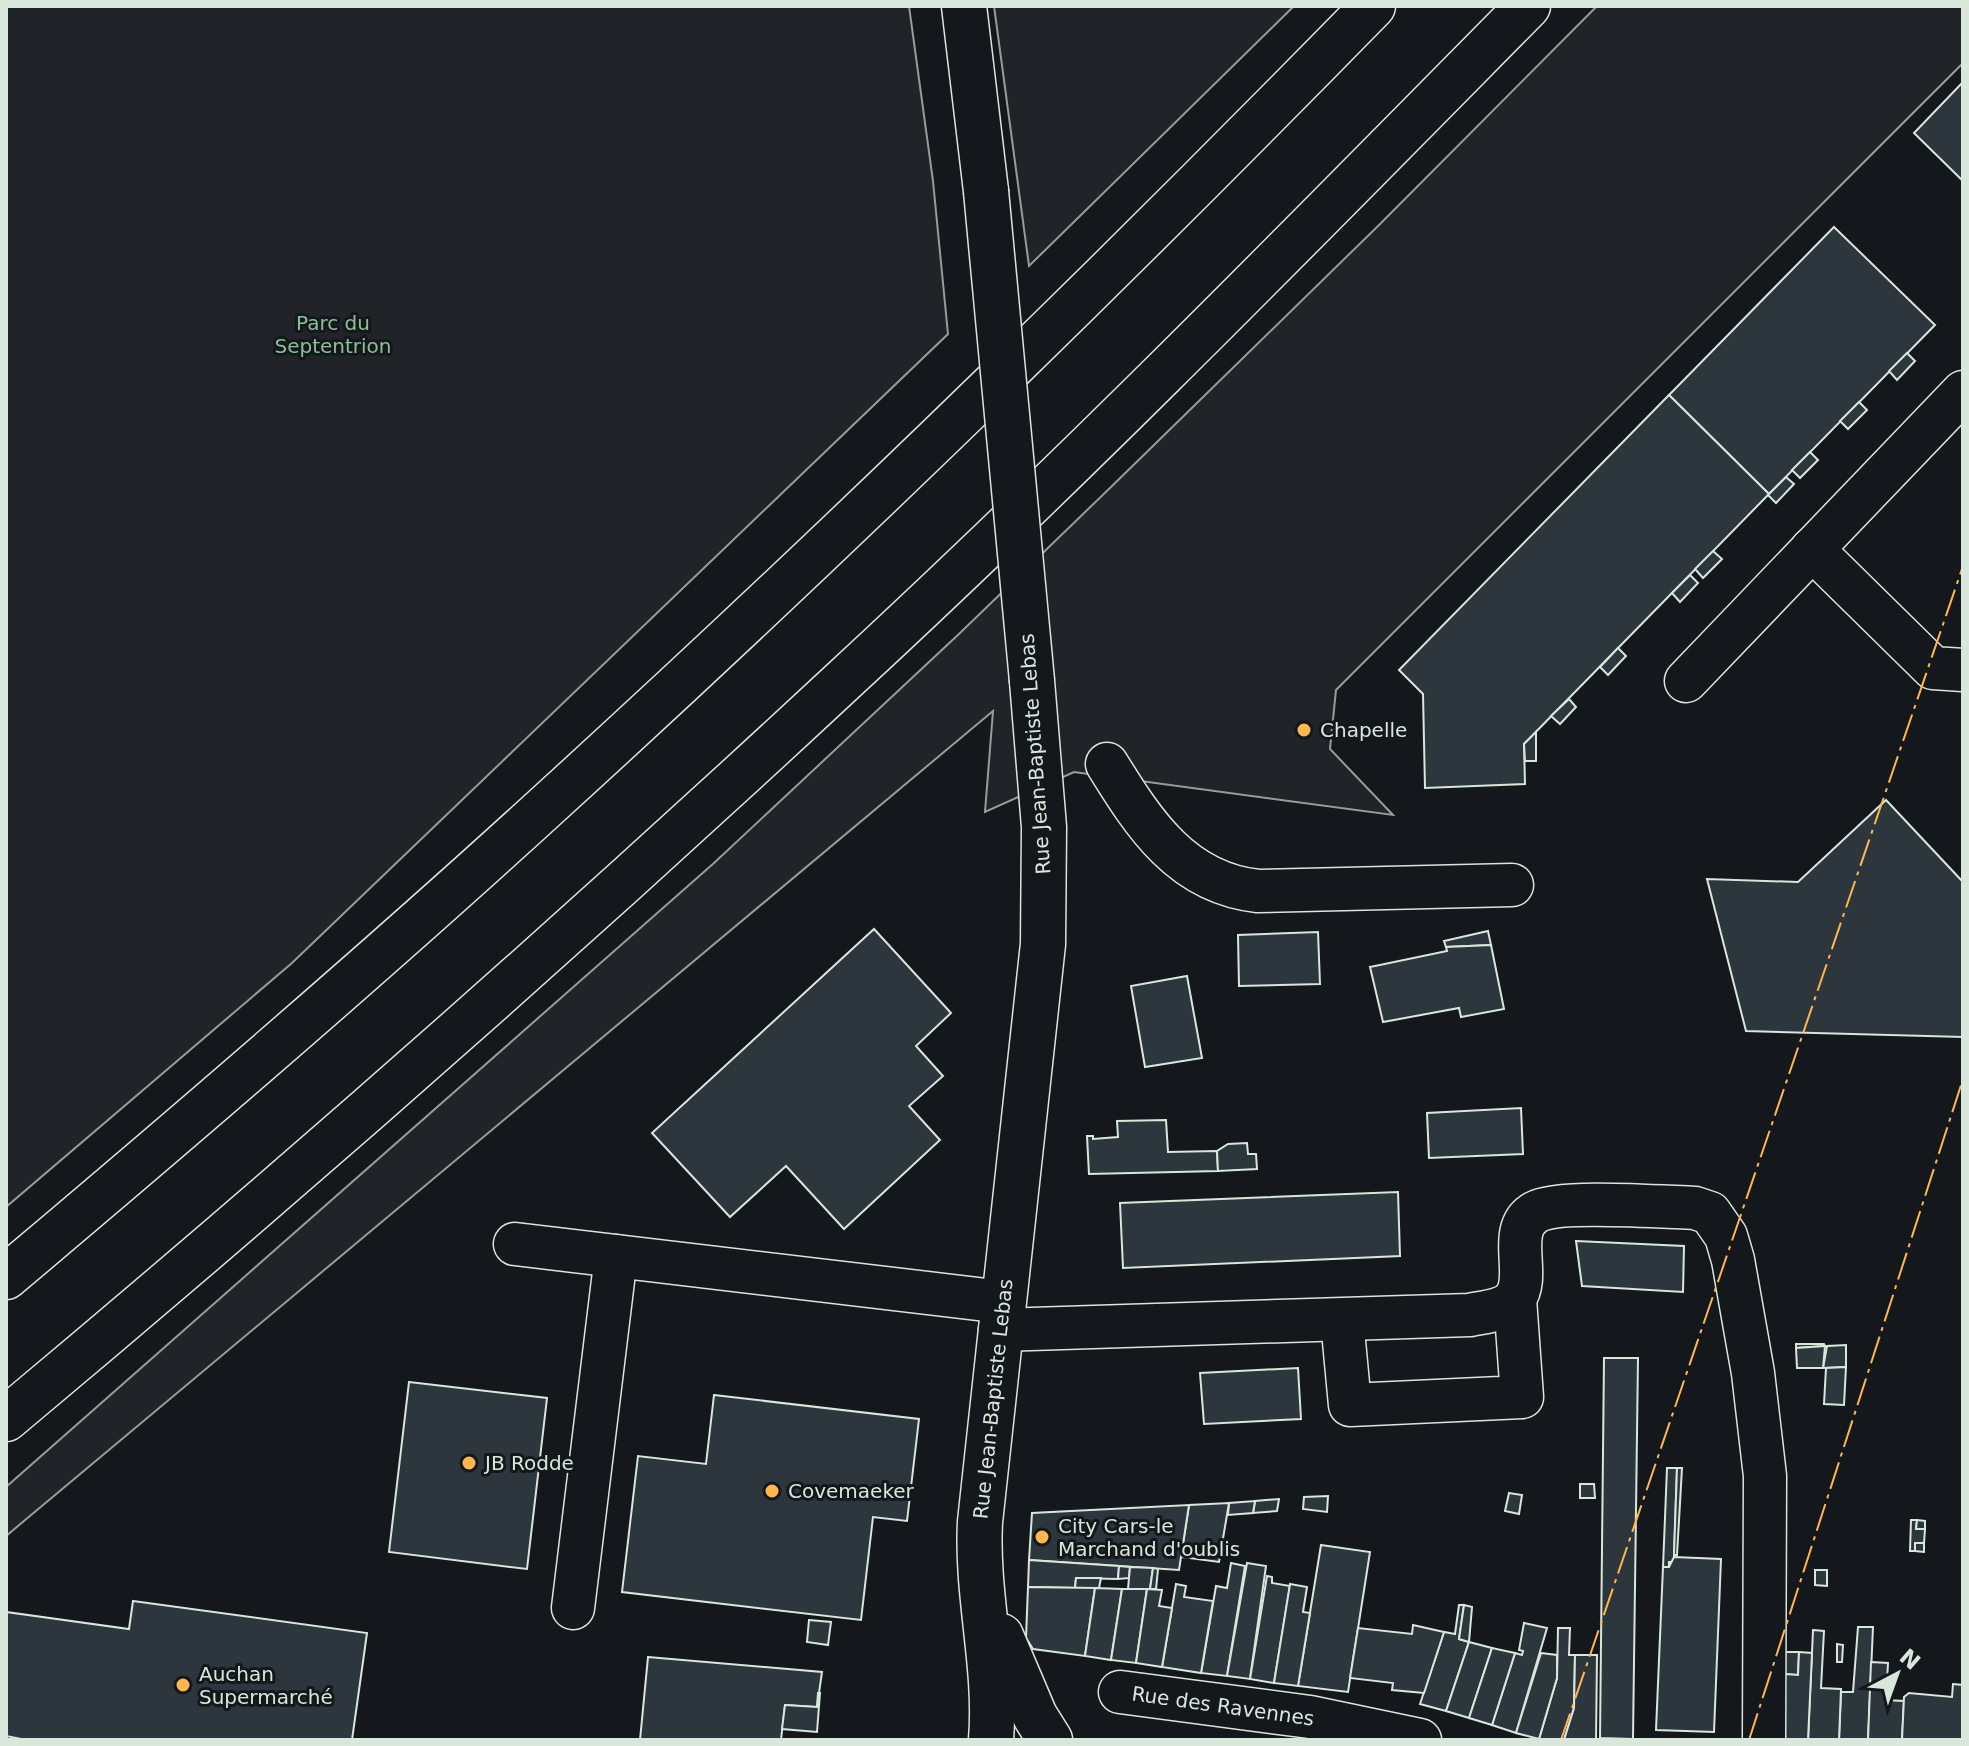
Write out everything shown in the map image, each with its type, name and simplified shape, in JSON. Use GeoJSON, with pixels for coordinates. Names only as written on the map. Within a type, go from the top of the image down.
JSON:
{"type":"FeatureCollection","features":[{"type":"Feature","properties":{"kind":"main road","name":"Rue Jean-Baptiste Lebas"},"geometry":{"type":"LineString","coordinates":[[964,6],[986,191],[1044,827],[1043,944],[980,1522],[979,1560],[992,1693],[991,1740]]}},
{"type":"Feature","properties":{"kind":"main road"},"geometry":{"type":"LineString","coordinates":[[6,1277],[311,1016],[546,807],[715,651],[1059,322],[1373,6]]}},
{"type":"Feature","properties":{"kind":"main road"},"geometry":{"type":"LineString","coordinates":[[6,1419],[161,1290],[463,1027],[847,677],[1111,424],[1528,6]]}},
{"type":"Feature","properties":{"kind":"main road"},"geometry":{"type":"LineString","coordinates":[[983,1597],[1035,1716],[1050,1740]]}},
{"type":"Feature","properties":{"kind":"lane"},"geometry":{"type":"LineString","coordinates":[[1686,681],[1963,392]]}},
{"type":"Feature","properties":{"kind":"lane"},"geometry":{"type":"LineString","coordinates":[[1812,549],[1948,669]]}},
{"type":"Feature","properties":{"kind":"lane"},"geometry":{"type":"LineString","coordinates":[[1107,764],[1138,812],[1180,859],[1217,883],[1234,889],[1512,885]]}},
{"type":"Feature","properties":{"kind":"lane"},"geometry":{"type":"LineString","coordinates":[[1342,1320],[1350,1405],[1522,1397],[1515,1299],[1520,1287],[1521,1231],[1527,1219],[1536,1212],[1559,1205],[1695,1208],[1710,1213],[1719,1223],[1733,1260],[1753,1373],[1765,1476],[1764,1740]]}},
{"type":"Feature","properties":{"kind":"lane"},"geometry":{"type":"LineString","coordinates":[[515,1244],[616,1256],[1001,1316],[1342,1320],[1470,1315],[1498,1309],[1515,1299]]}},
{"type":"Feature","properties":{"kind":"lane"},"geometry":{"type":"LineString","coordinates":[[573,1608],[616,1256]]}},
{"type":"Feature","properties":{"kind":"lane","name":"Rue des Ravennes"},"geometry":{"type":"LineString","coordinates":[[1120,1692],[1310,1717],[1420,1740]]}},
{"type":"Feature","properties":{"kind":"green space","name":"Parc du Septentrion"},"geometry":{"type":"Polygon","coordinates":[[[6,6],[909,6],[933,181],[948,334],[292,963],[6,1207],[6,6]]]}},
{"type":"Feature","properties":{"kind":"green space"},"geometry":{"type":"Polygon","coordinates":[[[994,6],[1294,6],[1029,266],[994,6]]]}},
{"type":"Feature","properties":{"kind":"green space"},"geometry":{"type":"Polygon","coordinates":[[[1597,6],[1963,6],[1963,63],[1336,690],[1330,749],[1393,815],[1074,772],[985,812],[993,711],[6,1536],[6,1487],[714,863],[1112,486],[1597,6]]]}},
{"type":"Feature","properties":{"kind":"building"},"geometry":{"type":"Polygon","coordinates":[[[1963,82],[1963,181],[1914,133],[1963,82]]]}},
{"type":"Feature","properties":{"kind":"building"},"geometry":{"type":"Polygon","coordinates":[[[1834,227],[1935,325],[1769,494],[1669,395],[1834,227]]]}},
{"type":"Feature","properties":{"kind":"building"},"geometry":{"type":"Polygon","coordinates":[[[1907,353],[1915,361],[1897,380],[1889,371],[1907,353]]]}},
{"type":"Feature","properties":{"kind":"building"},"geometry":{"type":"Polygon","coordinates":[[[1669,395],[1769,494],[1524,744],[1525,784],[1425,788],[1423,694],[1399,670],[1669,395]]]}},
{"type":"Feature","properties":{"kind":"building"},"geometry":{"type":"Polygon","coordinates":[[[1859,402],[1867,410],[1848,429],[1840,421],[1859,402]]]}},
{"type":"Feature","properties":{"kind":"building"},"geometry":{"type":"Polygon","coordinates":[[[1810,452],[1818,460],[1800,478],[1792,470],[1810,452]]]}},
{"type":"Feature","properties":{"kind":"building"},"geometry":{"type":"Polygon","coordinates":[[[1786,477],[1794,484],[1776,503],[1768,495],[1786,477]]]}},
{"type":"Feature","properties":{"kind":"building"},"geometry":{"type":"Polygon","coordinates":[[[1713,551],[1722,559],[1703,578],[1695,569],[1713,551]]]}},
{"type":"Feature","properties":{"kind":"building"},"geometry":{"type":"Polygon","coordinates":[[[1690,575],[1698,583],[1680,602],[1672,593],[1690,575]]]}},
{"type":"Feature","properties":{"kind":"building"},"geometry":{"type":"Polygon","coordinates":[[[1618,648],[1626,656],[1608,675],[1600,667],[1618,648]]]}},
{"type":"Feature","properties":{"kind":"building"},"geometry":{"type":"Polygon","coordinates":[[[1569,699],[1576,707],[1560,724],[1551,716],[1569,699]]]}},
{"type":"Feature","properties":{"kind":"building"},"geometry":{"type":"Polygon","coordinates":[[[1536,732],[1536,761],[1525,761],[1524,744],[1536,732]]]}},
{"type":"Feature","properties":{"kind":"building"},"geometry":{"type":"Polygon","coordinates":[[[1886,800],[1963,882],[1963,1037],[1746,1031],[1707,879],[1798,882],[1886,800]]]}},
{"type":"Feature","properties":{"kind":"building"},"geometry":{"type":"Polygon","coordinates":[[[874,929],[951,1013],[916,1046],[943,1076],[909,1106],[940,1140],[844,1229],[786,1166],[730,1217],[652,1133],[874,929]]]}},
{"type":"Feature","properties":{"kind":"building"},"geometry":{"type":"Polygon","coordinates":[[[1488,931],[1491,945],[1446,947],[1444,941],[1488,931]]]}},
{"type":"Feature","properties":{"kind":"building"},"geometry":{"type":"Polygon","coordinates":[[[1318,932],[1320,984],[1239,986],[1238,935],[1318,932]]]}},
{"type":"Feature","properties":{"kind":"building"},"geometry":{"type":"Polygon","coordinates":[[[1491,945],[1504,1009],[1461,1017],[1459,1008],[1383,1022],[1370,967],[1447,951],[1446,947],[1491,945]]]}},
{"type":"Feature","properties":{"kind":"building"},"geometry":{"type":"Polygon","coordinates":[[[1187,976],[1202,1058],[1145,1067],[1131,986],[1187,976]]]}},
{"type":"Feature","properties":{"kind":"building"},"geometry":{"type":"Polygon","coordinates":[[[1521,1108],[1523,1154],[1429,1158],[1427,1113],[1521,1108]]]}},
{"type":"Feature","properties":{"kind":"building"},"geometry":{"type":"Polygon","coordinates":[[[1166,1120],[1168,1152],[1217,1151],[1218,1171],[1089,1174],[1087,1136],[1093,1136],[1093,1139],[1118,1137],[1117,1121],[1166,1120]]]}},
{"type":"Feature","properties":{"kind":"building"},"geometry":{"type":"Polygon","coordinates":[[[1247,1143],[1248,1154],[1256,1154],[1257,1169],[1218,1171],[1217,1151],[1228,1144],[1247,1143]]]}},
{"type":"Feature","properties":{"kind":"building"},"geometry":{"type":"Polygon","coordinates":[[[1398,1192],[1400,1256],[1123,1268],[1120,1203],[1398,1192]]]}},
{"type":"Feature","properties":{"kind":"building"},"geometry":{"type":"Polygon","coordinates":[[[1576,1241],[1684,1246],[1683,1292],[1582,1286],[1576,1241]]]}},
{"type":"Feature","properties":{"kind":"building"},"geometry":{"type":"Polygon","coordinates":[[[1796,1344],[1824,1344],[1825,1346],[1796,1348],[1796,1344]]]}},
{"type":"Feature","properties":{"kind":"building"},"geometry":{"type":"Polygon","coordinates":[[[1846,1345],[1846,1367],[1823,1368],[1827,1346],[1846,1345]]]}},
{"type":"Feature","properties":{"kind":"building"},"geometry":{"type":"Polygon","coordinates":[[[1825,1346],[1823,1368],[1797,1368],[1796,1348],[1825,1346]]]}},
{"type":"Feature","properties":{"kind":"building"},"geometry":{"type":"Polygon","coordinates":[[[1604,1358],[1638,1358],[1633,1739],[1600,1738],[1604,1358]]]}},
{"type":"Feature","properties":{"kind":"building"},"geometry":{"type":"Polygon","coordinates":[[[1846,1367],[1844,1405],[1824,1404],[1826,1368],[1846,1367]]]}},
{"type":"Feature","properties":{"kind":"building"},"geometry":{"type":"Polygon","coordinates":[[[1298,1368],[1301,1419],[1204,1424],[1200,1373],[1298,1368]]]}},
{"type":"Feature","properties":{"kind":"building"},"geometry":{"type":"Polygon","coordinates":[[[409,1382],[547,1398],[527,1569],[389,1552],[409,1382]]]}},
{"type":"Feature","properties":{"kind":"building","name":"Covemaeker"},"geometry":{"type":"Polygon","coordinates":[[[714,1395],[919,1419],[907,1521],[873,1517],[861,1620],[622,1592],[638,1456],[706,1464],[714,1395]]]}},
{"type":"Feature","properties":{"kind":"building"},"geometry":{"type":"Polygon","coordinates":[[[1667,1468],[1677,1468],[1674,1562],[1669,1562],[1669,1567],[1663,1567],[1667,1468]]]}},
{"type":"Feature","properties":{"kind":"building"},"geometry":{"type":"Polygon","coordinates":[[[1677,1468],[1682,1468],[1677,1555],[1674,1555],[1677,1468]]]}},
{"type":"Feature","properties":{"kind":"building"},"geometry":{"type":"Polygon","coordinates":[[[1580,1484],[1594,1484],[1595,1498],[1580,1498],[1580,1484]]]}},
{"type":"Feature","properties":{"kind":"building"},"geometry":{"type":"Polygon","coordinates":[[[1509,1493],[1522,1495],[1519,1514],[1505,1511],[1509,1493]]]}},
{"type":"Feature","properties":{"kind":"building"},"geometry":{"type":"Polygon","coordinates":[[[1328,1496],[1327,1512],[1303,1509],[1304,1497],[1328,1496]]]}},
{"type":"Feature","properties":{"kind":"building"},"geometry":{"type":"Polygon","coordinates":[[[1279,1499],[1277,1511],[1253,1513],[1255,1501],[1279,1499]]]}},
{"type":"Feature","properties":{"kind":"building"},"geometry":{"type":"Polygon","coordinates":[[[1255,1501],[1253,1513],[1228,1515],[1229,1503],[1255,1501]]]}},
{"type":"Feature","properties":{"kind":"building"},"geometry":{"type":"Polygon","coordinates":[[[1229,1503],[1219,1562],[1181,1557],[1189,1505],[1229,1503]]]}},
{"type":"Feature","properties":{"kind":"building"},"geometry":{"type":"Polygon","coordinates":[[[1189,1505],[1179,1570],[1029,1560],[1032,1513],[1189,1505]]]}},
{"type":"Feature","properties":{"kind":"building"},"geometry":{"type":"Polygon","coordinates":[[[1911,1520],[1917,1520],[1916,1529],[1925,1529],[1924,1543],[1915,1543],[1915,1551],[1910,1551],[1911,1520]]]}},
{"type":"Feature","properties":{"kind":"building"},"geometry":{"type":"Polygon","coordinates":[[[1917,1520],[1925,1521],[1925,1529],[1916,1529],[1917,1520]]]}},
{"type":"Feature","properties":{"kind":"building"},"geometry":{"type":"Polygon","coordinates":[[[1915,1543],[1924,1543],[1924,1552],[1915,1551],[1915,1543]]]}},
{"type":"Feature","properties":{"kind":"building"},"geometry":{"type":"Polygon","coordinates":[[[1321,1545],[1370,1552],[1348,1692],[1298,1686],[1321,1545]]]}},
{"type":"Feature","properties":{"kind":"building"},"geometry":{"type":"Polygon","coordinates":[[[1674,1557],[1721,1559],[1714,1732],[1656,1730],[1663,1567],[1669,1567],[1674,1557]]]}},
{"type":"Feature","properties":{"kind":"building"},"geometry":{"type":"Polygon","coordinates":[[[1029,1560],[1119,1566],[1118,1579],[1076,1578],[1075,1588],[1028,1587],[1029,1560]]]}},
{"type":"Feature","properties":{"kind":"building"},"geometry":{"type":"Polygon","coordinates":[[[1231,1563],[1245,1566],[1227,1676],[1201,1673],[1216,1586],[1227,1588],[1231,1563]]]}},
{"type":"Feature","properties":{"kind":"building"},"geometry":{"type":"Polygon","coordinates":[[[1247,1563],[1266,1566],[1250,1679],[1227,1676],[1247,1563]]]}},
{"type":"Feature","properties":{"kind":"building"},"geometry":{"type":"Polygon","coordinates":[[[1119,1566],[1130,1567],[1129,1578],[1118,1579],[1119,1566]]]}},
{"type":"Feature","properties":{"kind":"building"},"geometry":{"type":"Polygon","coordinates":[[[1130,1567],[1153,1568],[1150,1589],[1128,1589],[1130,1567]]]}},
{"type":"Feature","properties":{"kind":"building"},"geometry":{"type":"Polygon","coordinates":[[[1153,1568],[1158,1569],[1156,1589],[1150,1589],[1153,1568]]]}},
{"type":"Feature","properties":{"kind":"building"},"geometry":{"type":"Polygon","coordinates":[[[1815,1570],[1827,1570],[1827,1586],[1815,1585],[1815,1570]]]}},
{"type":"Feature","properties":{"kind":"building"},"geometry":{"type":"Polygon","coordinates":[[[1267,1576],[1272,1577],[1272,1583],[1290,1586],[1274,1683],[1250,1679],[1267,1576]]]}},
{"type":"Feature","properties":{"kind":"building"},"geometry":{"type":"Polygon","coordinates":[[[1076,1578],[1101,1578],[1099,1588],[1075,1588],[1076,1578]]]}},
{"type":"Feature","properties":{"kind":"building"},"geometry":{"type":"Polygon","coordinates":[[[1176,1584],[1186,1586],[1184,1597],[1213,1601],[1201,1673],[1162,1667],[1176,1584]]]}},
{"type":"Feature","properties":{"kind":"building"},"geometry":{"type":"Polygon","coordinates":[[[1290,1584],[1307,1587],[1303,1612],[1310,1613],[1298,1686],[1274,1683],[1290,1584]]]}},
{"type":"Feature","properties":{"kind":"building"},"geometry":{"type":"Polygon","coordinates":[[[1028,1587],[1095,1588],[1085,1656],[1033,1649],[1026,1638],[1028,1587]]]}},
{"type":"Feature","properties":{"kind":"building"},"geometry":{"type":"Polygon","coordinates":[[[1095,1588],[1122,1589],[1111,1660],[1085,1656],[1095,1588]]]}},
{"type":"Feature","properties":{"kind":"building"},"geometry":{"type":"Polygon","coordinates":[[[1122,1589],[1147,1589],[1136,1663],[1111,1660],[1122,1589]]]}},
{"type":"Feature","properties":{"kind":"building"},"geometry":{"type":"Polygon","coordinates":[[[1147,1589],[1162,1590],[1159,1606],[1172,1608],[1162,1667],[1136,1663],[1147,1589]]]}},
{"type":"Feature","properties":{"kind":"building","name":"Auchan Supermarché"},"geometry":{"type":"Polygon","coordinates":[[[133,1601],[367,1633],[352,1740],[26,1740],[6,1736],[6,1612],[129,1629],[133,1601]]]}},
{"type":"Feature","properties":{"kind":"building"},"geometry":{"type":"Polygon","coordinates":[[[1459,1605],[1464,1605],[1459,1639],[1469,1642],[1446,1711],[1420,1704],[1444,1632],[1455,1634],[1459,1605]]]}},
{"type":"Feature","properties":{"kind":"building"},"geometry":{"type":"Polygon","coordinates":[[[1464,1605],[1472,1607],[1469,1642],[1459,1639],[1464,1605]]]}},
{"type":"Feature","properties":{"kind":"building"},"geometry":{"type":"Polygon","coordinates":[[[809,1620],[831,1622],[828,1645],[807,1642],[809,1620]]]}},
{"type":"Feature","properties":{"kind":"building"},"geometry":{"type":"Polygon","coordinates":[[[1524,1623],[1547,1628],[1516,1733],[1492,1725],[1515,1653],[1522,1655],[1523,1651],[1519,1650],[1524,1623]]]}},
{"type":"Feature","properties":{"kind":"building"},"geometry":{"type":"Polygon","coordinates":[[[1413,1625],[1444,1632],[1424,1693],[1392,1690],[1393,1683],[1350,1678],[1358,1628],[1412,1634],[1413,1625]]]}},
{"type":"Feature","properties":{"kind":"building"},"geometry":{"type":"Polygon","coordinates":[[[1858,1627],[1873,1627],[1868,1740],[1839,1740],[1841,1692],[1853,1692],[1858,1627]]]}},
{"type":"Feature","properties":{"kind":"building"},"geometry":{"type":"Polygon","coordinates":[[[1558,1628],[1570,1628],[1569,1655],[1575,1655],[1574,1708],[1564,1740],[1543,1740],[1539,1739],[1557,1678],[1558,1628]]]}},
{"type":"Feature","properties":{"kind":"building"},"geometry":{"type":"Polygon","coordinates":[[[1813,1630],[1824,1631],[1821,1688],[1841,1689],[1839,1740],[1808,1740],[1813,1630]]]}},
{"type":"Feature","properties":{"kind":"building"},"geometry":{"type":"Polygon","coordinates":[[[1469,1642],[1492,1648],[1469,1718],[1446,1711],[1469,1642]]]}},
{"type":"Feature","properties":{"kind":"building"},"geometry":{"type":"Polygon","coordinates":[[[1837,1644],[1843,1645],[1842,1662],[1837,1662],[1837,1644]]]}},
{"type":"Feature","properties":{"kind":"building"},"geometry":{"type":"Polygon","coordinates":[[[1492,1648],[1515,1653],[1492,1725],[1469,1718],[1492,1648]]]}},
{"type":"Feature","properties":{"kind":"building"},"geometry":{"type":"Polygon","coordinates":[[[1783,1652],[1799,1652],[1798,1675],[1783,1674],[1783,1652]]]}},
{"type":"Feature","properties":{"kind":"building"},"geometry":{"type":"Polygon","coordinates":[[[1799,1652],[1812,1653],[1808,1740],[1782,1740],[1785,1674],[1798,1675],[1799,1652]]]}},
{"type":"Feature","properties":{"kind":"building"},"geometry":{"type":"Polygon","coordinates":[[[1541,1653],[1557,1655],[1557,1678],[1539,1739],[1516,1733],[1541,1653]]]}},
{"type":"Feature","properties":{"kind":"building"},"geometry":{"type":"Polygon","coordinates":[[[1575,1655],[1597,1655],[1596,1740],[1564,1740],[1574,1708],[1575,1655]]]}},
{"type":"Feature","properties":{"kind":"building"},"geometry":{"type":"Polygon","coordinates":[[[648,1657],[822,1672],[817,1707],[785,1705],[781,1740],[640,1740],[648,1657]]]}},
{"type":"Feature","properties":{"kind":"building"},"geometry":{"type":"Polygon","coordinates":[[[1871,1662],[1888,1663],[1886,1700],[1904,1701],[1902,1740],[1868,1740],[1871,1662]]]}},
{"type":"Feature","properties":{"kind":"building"},"geometry":{"type":"Polygon","coordinates":[[[1953,1684],[1963,1685],[1963,1740],[1902,1740],[1904,1697],[1909,1693],[1952,1697],[1953,1684]]]}},
{"type":"Feature","properties":{"kind":"building"},"geometry":{"type":"Polygon","coordinates":[[[818,1693],[817,1732],[782,1729],[785,1705],[817,1707],[818,1693]]]}},
{"type":"Feature","properties":{"kind":"power"},"geometry":{"type":"LineString","coordinates":[[1561,1740],[1963,566]]}},
{"type":"Feature","properties":{"kind":"power"},"geometry":{"type":"LineString","coordinates":[[1749,1740],[1963,1079]]}},
{"type":"Feature","properties":{"kind":"place","name":"Chapelle"},"geometry":{"type":"Point","coordinates":[1304,730]}},
{"type":"Feature","properties":{"kind":"place","name":"JB Rodde"},"geometry":{"type":"Point","coordinates":[469,1463]}},
{"type":"Feature","properties":{"kind":"place","name":"Covemaeker"},"geometry":{"type":"Point","coordinates":[772,1491]}},
{"type":"Feature","properties":{"kind":"place","name":"City Cars-le Marchand d'oublis"},"geometry":{"type":"Point","coordinates":[1042,1537]}},
{"type":"Feature","properties":{"kind":"place","name":"Auchan Supermarché"},"geometry":{"type":"Point","coordinates":[183,1685]}}]}
